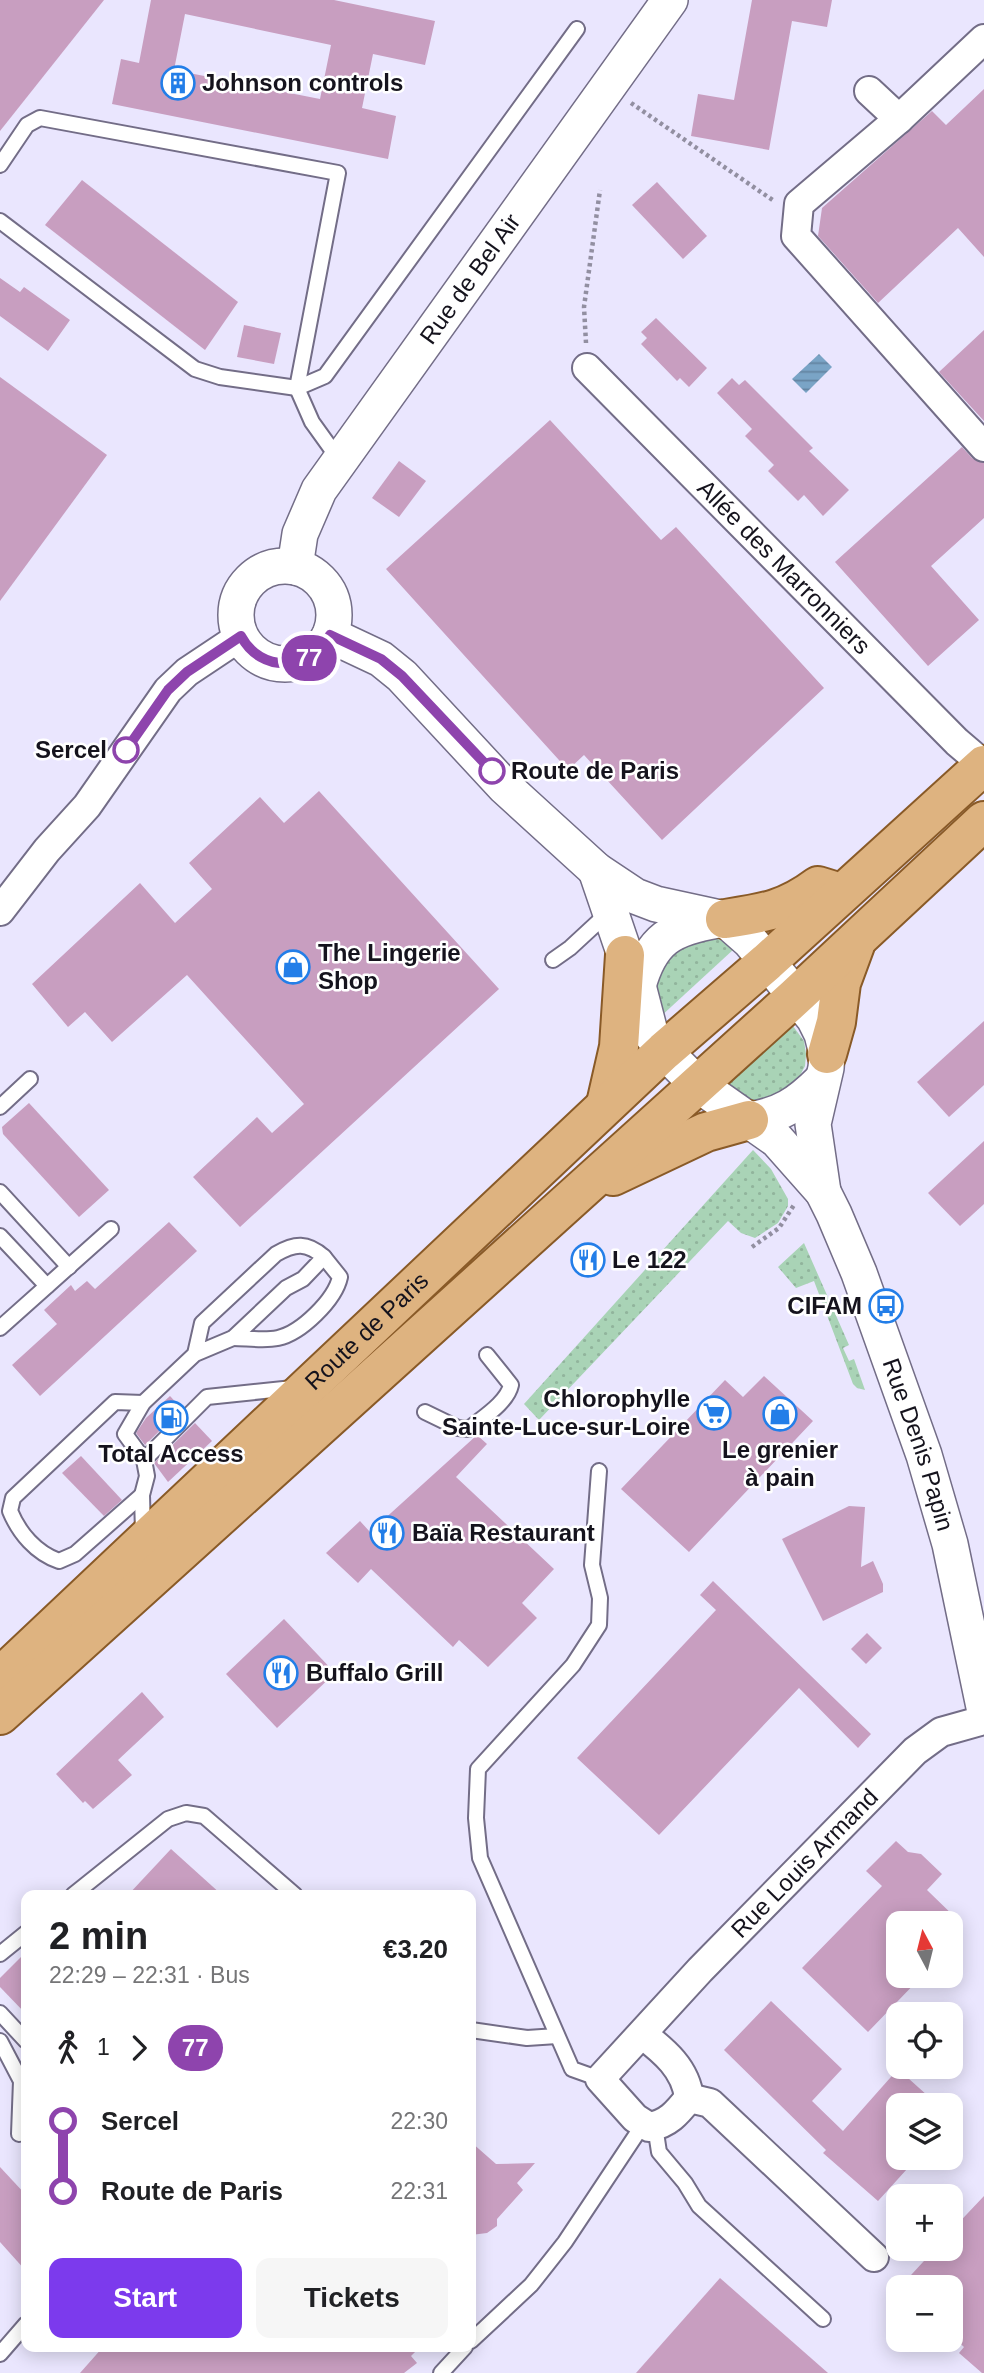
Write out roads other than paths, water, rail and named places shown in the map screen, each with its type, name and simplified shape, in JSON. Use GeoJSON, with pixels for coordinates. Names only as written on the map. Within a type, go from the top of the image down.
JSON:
{"type":"FeatureCollection","features":[{"type":"Feature","properties":{"kind":"main road","name":"Route de Paris"},"geometry":{"type":"LineString","coordinates":[[0,1677],[606,1104],[984,765]]}},
{"type":"Feature","properties":{"kind":"main road","name":"Route de Paris"},"geometry":{"type":"LineString","coordinates":[[0,1715],[696,1083],[795,997],[984,821]]}},
{"type":"Feature","properties":{"kind":"main road"},"geometry":{"type":"LineString","coordinates":[[725,919],[784,908],[818,886],[840,893]]}},
{"type":"Feature","properties":{"kind":"main road"},"geometry":{"type":"LineString","coordinates":[[824,1068],[836,1022],[841,983],[857,939]]}},
{"type":"Feature","properties":{"kind":"main road"},"geometry":{"type":"LineString","coordinates":[[606,1104],[619,1047],[631,970]]}},
{"type":"Feature","properties":{"kind":"main road"},"geometry":{"type":"LineString","coordinates":[[579,1191],[706,1132],[749,1120]]}},
{"type":"Feature","properties":{"kind":"street","name":"Rue de Bel Air"},"geometry":{"type":"LineString","coordinates":[[295,567],[300,534],[319,490],[670,0]]}},
{"type":"Feature","properties":{"kind":"street"},"geometry":{"type":"LineString","coordinates":[[984,39],[899,119],[799,204],[796,236],[984,447]]}},
{"type":"Feature","properties":{"kind":"street"},"geometry":{"type":"LineString","coordinates":[[869,91],[899,119]]}},
{"type":"Feature","properties":{"kind":"street","name":"Allée des Marronniers"},"geometry":{"type":"LineString","coordinates":[[587,368],[984,765]]}},
{"type":"Feature","properties":{"kind":"street"},"geometry":{"type":"LineString","coordinates":[[295,567],[318,579],[331,596],[334,619],[330,635],[312,656],[284,664],[260,657],[241,636],[237,612],[247,585],[259,574],[273,568],[295,567]]}},
{"type":"Feature","properties":{"kind":"street"},"geometry":{"type":"LineString","coordinates":[[330,635],[381,659],[402,676],[505,787],[596,870],[622,903],[631,970],[650,1032],[664,1051],[696,1083],[777,1140],[808,1198]]}},
{"type":"Feature","properties":{"kind":"street"},"geometry":{"type":"LineString","coordinates":[[0,911],[47,850],[87,806],[168,690],[187,672],[241,636]]}},
{"type":"Feature","properties":{"kind":"street"},"geometry":{"type":"LineString","coordinates":[[622,903],[656,904],[725,919],[738,927],[822,1034],[824,1068],[813,1124],[808,1198]]}},
{"type":"Feature","properties":{"kind":"street"},"geometry":{"type":"LineString","coordinates":[[631,970],[643,965],[664,938],[680,928],[725,919]]}},
{"type":"Feature","properties":{"kind":"street"},"geometry":{"type":"LineString","coordinates":[[749,1120],[782,1113],[824,1068]]}},
{"type":"Feature","properties":{"kind":"street","name":"Rue Denis Papin"},"geometry":{"type":"LineString","coordinates":[[808,1198],[859,1273],[924,1455],[950,1544],[984,1707]]}},
{"type":"Feature","properties":{"kind":"street","name":"Rue Louis Armand"},"geometry":{"type":"LineString","coordinates":[[600,2079],[699,1970],[915,1751],[941,1732],[984,1720]]}},
{"type":"Feature","properties":{"kind":"street"},"geometry":{"type":"LineString","coordinates":[[600,2079],[649,2125],[675,2116],[689,2098],[687,2082],[667,2054],[642,2034]]}},
{"type":"Feature","properties":{"kind":"street"},"geometry":{"type":"LineString","coordinates":[[689,2098],[710,2103],[874,2257]]}},
{"type":"Feature","properties":{"kind":"lane"},"geometry":{"type":"LineString","coordinates":[[0,221],[195,369],[220,377],[297,388],[325,376],[578,29]]}},
{"type":"Feature","properties":{"kind":"lane"},"geometry":{"type":"LineString","coordinates":[[0,165],[27,125],[40,118],[338,173],[297,388],[312,422],[340,461]]}},
{"type":"Feature","properties":{"kind":"lane"},"geometry":{"type":"LineString","coordinates":[[553,960],[622,903]]}},
{"type":"Feature","properties":{"kind":"lane"},"geometry":{"type":"LineString","coordinates":[[0,1107],[30,1079]]}},
{"type":"Feature","properties":{"kind":"lane"},"geometry":{"type":"LineString","coordinates":[[0,1192],[69,1267]]}},
{"type":"Feature","properties":{"kind":"lane"},"geometry":{"type":"LineString","coordinates":[[0,1328],[111,1229]]}},
{"type":"Feature","properties":{"kind":"lane"},"geometry":{"type":"LineString","coordinates":[[0,1237],[47,1286]]}},
{"type":"Feature","properties":{"kind":"lane"},"geometry":{"type":"LineString","coordinates":[[195,1354],[202,1323],[276,1254],[290,1246],[304,1245],[324,1257],[340,1278],[338,1290],[296,1330],[277,1338],[233,1338]]}},
{"type":"Feature","properties":{"kind":"lane"},"geometry":{"type":"LineString","coordinates":[[143,1542],[142,1495],[147,1476],[144,1460],[125,1434],[143,1403],[195,1354],[233,1338],[286,1288],[303,1279],[324,1257]]}},
{"type":"Feature","properties":{"kind":"lane"},"geometry":{"type":"LineString","coordinates":[[425,1412],[458,1429],[469,1429],[494,1407],[509,1393],[511,1385],[487,1355]]}},
{"type":"Feature","properties":{"kind":"lane"},"geometry":{"type":"LineString","coordinates":[[144,1460],[207,1397],[308,1387]]}},
{"type":"Feature","properties":{"kind":"lane"},"geometry":{"type":"LineString","coordinates":[[142,1495],[75,1554],[59,1560],[47,1557],[26,1537],[10,1511],[13,1498],[115,1402],[143,1403]]}},
{"type":"Feature","properties":{"kind":"lane"},"geometry":{"type":"LineString","coordinates":[[599,1471],[592,1565],[600,1598],[599,1625],[573,1665],[478,1769],[476,1818],[480,1858],[572,2069],[600,2079]]}},
{"type":"Feature","properties":{"kind":"lane"},"geometry":{"type":"LineString","coordinates":[[79,1890],[168,1819],[186,1813],[204,1816],[289,1890]]}},
{"type":"Feature","properties":{"kind":"lane"},"geometry":{"type":"LineString","coordinates":[[0,1954],[21,1937]]}},
{"type":"Feature","properties":{"kind":"lane"},"geometry":{"type":"LineString","coordinates":[[0,2013],[21,2036]]}},
{"type":"Feature","properties":{"kind":"lane"},"geometry":{"type":"LineString","coordinates":[[476,2031],[527,2038],[558,2036]]}},
{"type":"Feature","properties":{"kind":"lane"},"geometry":{"type":"LineString","coordinates":[[0,2041],[21,2079]]}},
{"type":"Feature","properties":{"kind":"lane"},"geometry":{"type":"LineString","coordinates":[[19,2134],[21,2099]]}},
{"type":"Feature","properties":{"kind":"lane"},"geometry":{"type":"LineString","coordinates":[[649,2125],[659,2151],[685,2183],[698,2206],[823,2319]]}},
{"type":"Feature","properties":{"kind":"lane"},"geometry":{"type":"LineString","coordinates":[[476,2336],[531,2284],[565,2242],[649,2125]]}},
{"type":"Feature","properties":{"kind":"lane"},"geometry":{"type":"LineString","coordinates":[[0,2354],[21,2330]]}},
{"type":"Feature","properties":{"kind":"lane"},"geometry":{"type":"LineString","coordinates":[[441,2373],[461,2352]]}},
{"type":"Feature","properties":{"kind":"water"},"geometry":{"type":"Polygon","coordinates":[[[819,354],[832,367],[806,393],[792,379],[819,354]]]}},
{"type":"Feature","properties":{"kind":"place","name":"Johnson controls"},"geometry":{"type":"Point","coordinates":[178,83]}},
{"type":"Feature","properties":{"kind":"place","name":"Sercel"},"geometry":{"type":"Point","coordinates":[126,750]}},
{"type":"Feature","properties":{"kind":"place","name":"Route de Paris"},"geometry":{"type":"Point","coordinates":[492,771]}},
{"type":"Feature","properties":{"kind":"place","name":"The Lingerie Shop"},"geometry":{"type":"Point","coordinates":[293,967]}},
{"type":"Feature","properties":{"kind":"place","name":"Le 122"},"geometry":{"type":"Point","coordinates":[588,1260]}},
{"type":"Feature","properties":{"kind":"place","name":"CIFAM"},"geometry":{"type":"Point","coordinates":[886,1306]}},
{"type":"Feature","properties":{"kind":"place","name":"Chlorophylle Sainte-Luce-sur-Loire"},"geometry":{"type":"Point","coordinates":[714,1413]}},
{"type":"Feature","properties":{"kind":"place","name":"Le grenier à pain"},"geometry":{"type":"Point","coordinates":[780,1414]}},
{"type":"Feature","properties":{"kind":"place","name":"Total Access"},"geometry":{"type":"Point","coordinates":[171,1418]}},
{"type":"Feature","properties":{"kind":"place","name":"Baïa Restaurant"},"geometry":{"type":"Point","coordinates":[387,1533]}},
{"type":"Feature","properties":{"kind":"place","name":"Buffalo Grill"},"geometry":{"type":"Point","coordinates":[281,1673]}}]}
